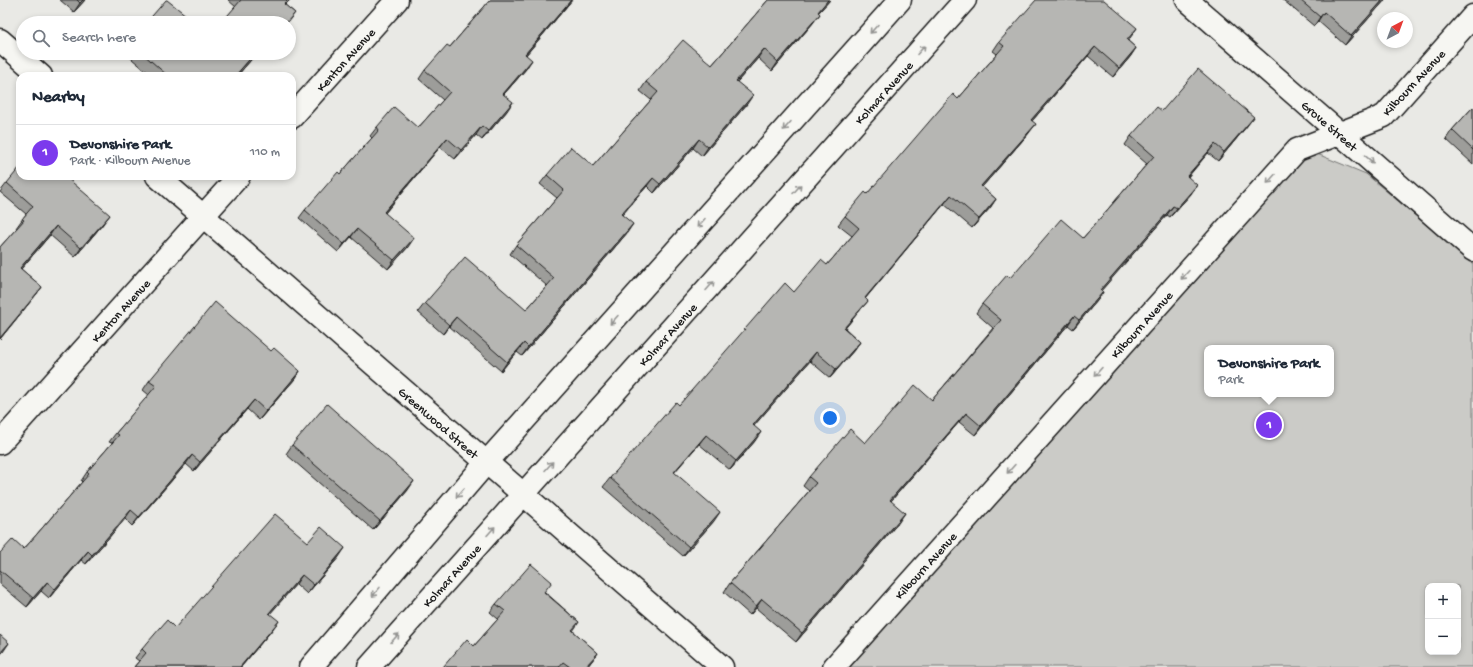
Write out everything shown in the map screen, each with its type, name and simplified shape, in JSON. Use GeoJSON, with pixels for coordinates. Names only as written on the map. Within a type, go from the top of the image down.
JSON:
{"type":"FeatureCollection","features":[{"type":"Feature","properties":{"kind":"street","name":"Kenton Avenue"},"geometry":{"type":"LineString","coordinates":[[296,113],[397,0]]}},
{"type":"Feature","properties":{"kind":"street"},"geometry":{"type":"LineString","coordinates":[[311,667],[486,463],[900,0]]}},
{"type":"Feature","properties":{"kind":"street","name":"Kolmar Avenue"},"geometry":{"type":"LineString","coordinates":[[368,667],[524,496],[965,0]]}},
{"type":"Feature","properties":{"kind":"street","name":"Grove Street"},"geometry":{"type":"LineString","coordinates":[[1187,0],[1473,250]]}},
{"type":"Feature","properties":{"kind":"street","name":"Kilbourn Avenue"},"geometry":{"type":"LineString","coordinates":[[834,667],[1297,150],[1384,116],[1473,16]]}},
{"type":"Feature","properties":{"kind":"street"},"geometry":{"type":"LineString","coordinates":[[0,40],[16,54]]}},
{"type":"Feature","properties":{"kind":"street"},"geometry":{"type":"LineString","coordinates":[[23,60],[36,72]]}},
{"type":"Feature","properties":{"kind":"street","name":"Greenwood Street"},"geometry":{"type":"LineString","coordinates":[[163,180],[722,667]]}},
{"type":"Feature","properties":{"kind":"street","name":"Kenton Avenue"},"geometry":{"type":"LineString","coordinates":[[0,443],[236,180]]}},
{"type":"Feature","properties":{"kind":"shaded area"},"geometry":{"type":"Polygon","coordinates":[[[1310,151],[1366,174],[1473,264],[1473,667],[848,667],[1310,151]]]}},
{"type":"Feature","properties":{"kind":"building"},"geometry":{"type":"Polygon","coordinates":[[[167,0],[187,16],[152,16],[167,0]]]}},
{"type":"Feature","properties":{"kind":"building"},"geometry":{"type":"Polygon","coordinates":[[[241,0],[288,0],[284,4],[295,13],[292,16],[227,16],[241,0]]]}},
{"type":"Feature","properties":{"kind":"building"},"geometry":{"type":"Polygon","coordinates":[[[490,0],[571,0],[525,54],[532,60],[503,94],[513,102],[488,131],[482,126],[461,150],[447,138],[384,212],[414,238],[394,260],[357,229],[344,244],[305,210],[338,172],[340,174],[379,130],[377,127],[394,107],[418,128],[450,92],[425,70],[447,45],[450,47],[490,0]]]}},
{"type":"Feature","properties":{"kind":"building"},"geometry":{"type":"Polygon","coordinates":[[[768,0],[828,0],[818,12],[820,14],[778,62],[764,49],[736,81],[753,95],[708,147],[699,139],[660,184],[653,178],[621,214],[633,224],[528,347],[524,343],[507,362],[456,317],[449,325],[425,303],[465,257],[526,310],[554,278],[516,245],[564,190],[547,175],[571,147],[593,166],[658,92],[646,82],[683,40],[712,65],[768,0]]]}},
{"type":"Feature","properties":{"kind":"building"},"geometry":{"type":"Polygon","coordinates":[[[1036,0],[1104,0],[1137,28],[1127,40],[1136,48],[1119,68],[1095,47],[1031,120],[1036,124],[981,186],[996,199],[979,219],[951,195],[865,298],[868,301],[844,328],[860,342],[836,369],[816,352],[753,425],[761,432],[736,461],[706,435],[674,472],[720,512],[689,547],[610,478],[676,402],[679,405],[785,283],[794,292],[821,260],[827,265],[859,228],[845,216],[865,192],[867,194],[953,94],[958,99],[1004,46],[999,42],[1036,0]]]}},
{"type":"Feature","properties":{"kind":"building"},"geometry":{"type":"Polygon","coordinates":[[[1300,0],[1383,0],[1351,36],[1324,12],[1320,17],[1300,0]]]}},
{"type":"Feature","properties":{"kind":"building"},"geometry":{"type":"Polygon","coordinates":[[[150,60],[249,60],[238,72],[163,72],[150,60]]]}},
{"type":"Feature","properties":{"kind":"building"},"geometry":{"type":"Polygon","coordinates":[[[1198,69],[1254,117],[1224,152],[1215,144],[1187,176],[1197,185],[1177,208],[1173,206],[1100,290],[1103,292],[1079,320],[1074,316],[981,426],[966,413],[890,500],[905,513],[802,633],[762,599],[756,606],[730,583],[816,483],[809,477],[850,429],[865,443],[915,385],[932,400],[1001,320],[982,304],[1007,275],[1010,278],[1061,219],[1083,238],[1154,156],[1131,136],[1157,107],[1162,111],[1198,69]]]}},
{"type":"Feature","properties":{"kind":"building"},"geometry":{"type":"Polygon","coordinates":[[[1473,107],[1473,150],[1452,130],[1473,107]]]}},
{"type":"Feature","properties":{"kind":"building"},"geometry":{"type":"Polygon","coordinates":[[[16,172],[16,180],[70,180],[110,215],[81,248],[56,226],[20,268],[42,287],[0,338],[0,247],[24,220],[22,219],[33,206],[7,183],[16,172]]]}},
{"type":"Feature","properties":{"kind":"building"},"geometry":{"type":"Polygon","coordinates":[[[215,302],[271,351],[274,348],[300,371],[266,411],[254,400],[200,462],[192,455],[139,517],[131,510],[92,555],[88,551],[55,589],[47,582],[33,598],[0,570],[0,553],[13,539],[24,549],[89,474],[87,472],[119,435],[116,433],[156,386],[149,381],[215,302]]]}},
{"type":"Feature","properties":{"kind":"building"},"geometry":{"type":"Polygon","coordinates":[[[327,404],[414,481],[380,521],[292,445],[327,404]]]}},
{"type":"Feature","properties":{"kind":"building"},"geometry":{"type":"Polygon","coordinates":[[[275,514],[308,542],[321,527],[345,548],[314,585],[302,575],[269,613],[279,621],[240,667],[134,667],[146,653],[142,649],[167,620],[175,628],[275,514]]]}},
{"type":"Feature","properties":{"kind":"building"},"geometry":{"type":"Polygon","coordinates":[[[531,564],[552,582],[544,592],[579,622],[572,630],[598,653],[585,667],[570,667],[563,662],[559,667],[443,667],[467,639],[474,646],[505,611],[496,604],[531,564]]]}},
{"type":"Feature","properties":{"kind":"building"},"geometry":{"type":"Polygon","coordinates":[[[0,635],[9,643],[0,653],[0,635]]]}},
{"type":"Feature","properties":{"kind":"place","name":"Devonshire Park"},"geometry":{"type":"Point","coordinates":[1269,425]}}]}
